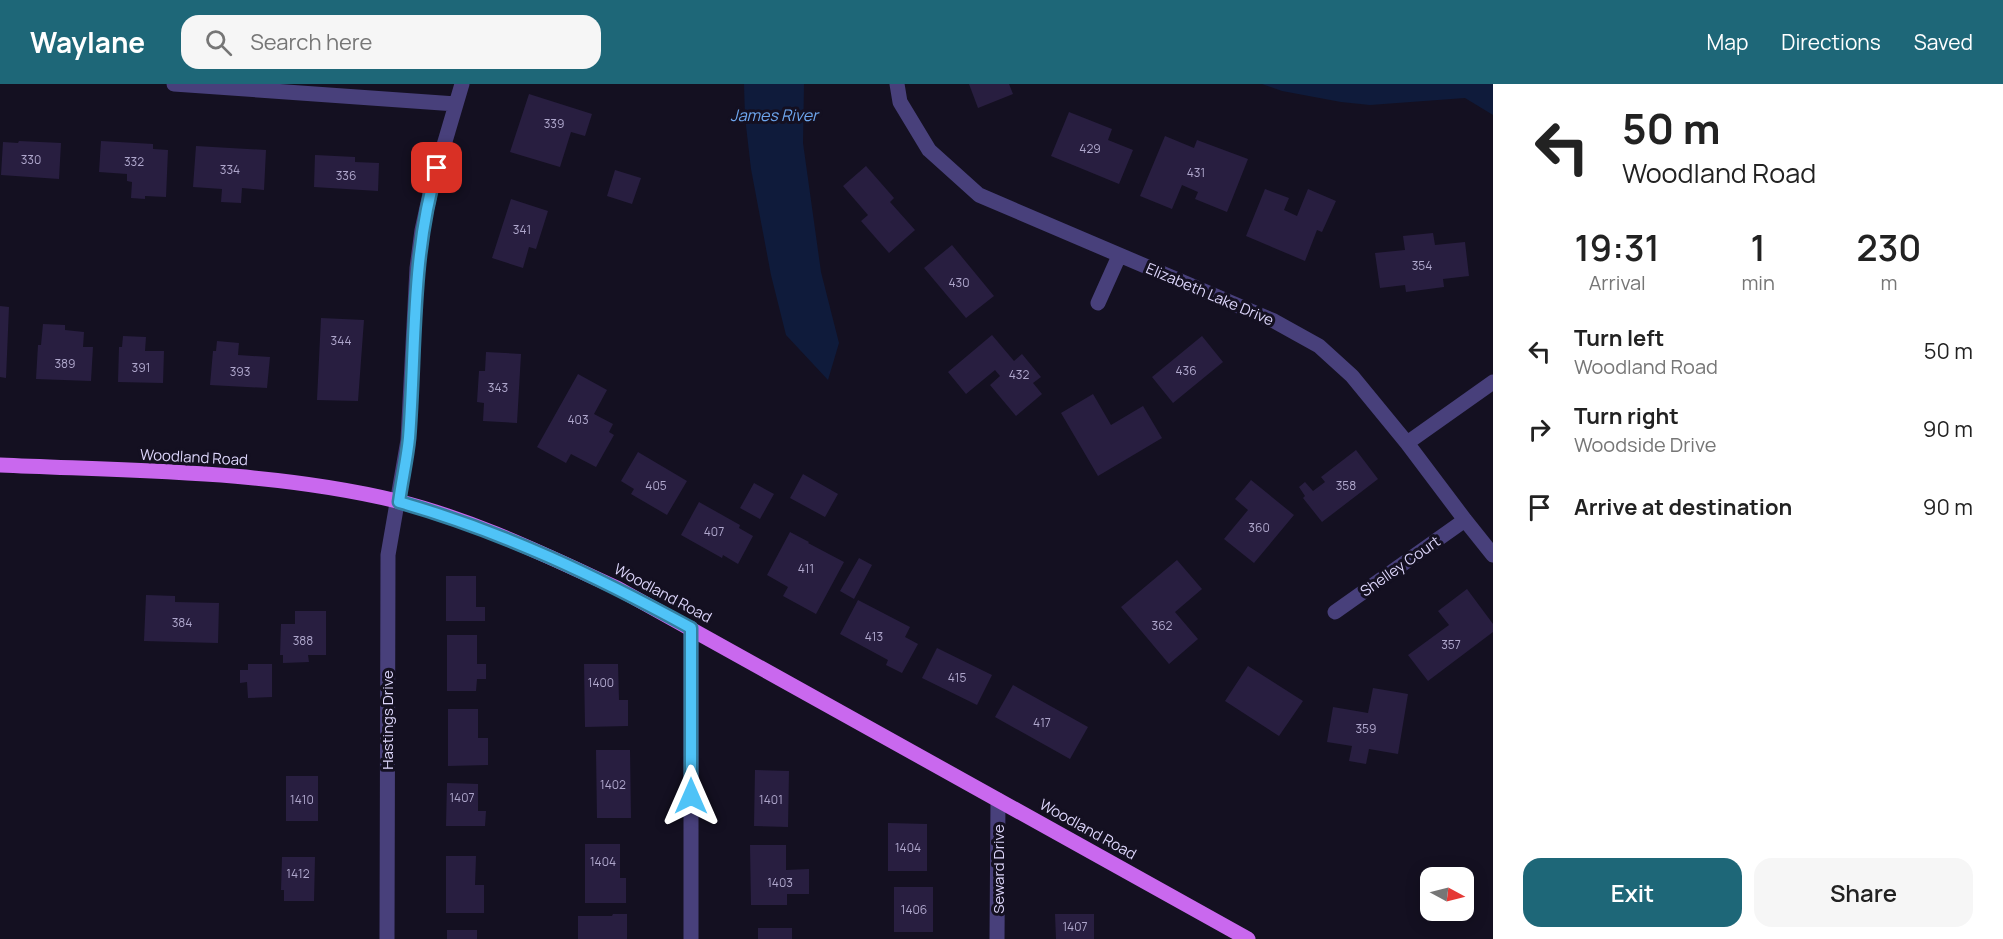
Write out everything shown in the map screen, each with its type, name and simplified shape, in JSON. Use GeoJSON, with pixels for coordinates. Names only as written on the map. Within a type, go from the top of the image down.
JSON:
{"type":"FeatureCollection","features":[{"type":"Feature","properties":{"kind":"main road","name":"Woodland Road"},"geometry":{"type":"LineString","coordinates":[[0,465],[267,479],[309,484],[399,502],[453,517],[509,538],[617,588],[691,628],[1248,939]]}},
{"type":"Feature","properties":{"kind":"street"},"geometry":{"type":"LineString","coordinates":[[174,84],[456,104]]}},
{"type":"Feature","properties":{"kind":"street","name":"Hastings Drive"},"geometry":{"type":"LineString","coordinates":[[387,939],[388,555],[408,440],[417,268],[422,230],[431,189],[462,84]]}},
{"type":"Feature","properties":{"kind":"street","name":"Elizabeth Lake Drive"},"geometry":{"type":"LineString","coordinates":[[897,84],[900,102],[929,150],[979,195],[1274,321],[1319,346],[1352,376],[1493,555]]}},
{"type":"Feature","properties":{"kind":"street"},"geometry":{"type":"LineString","coordinates":[[1098,303],[1119,256]]}},
{"type":"Feature","properties":{"kind":"street"},"geometry":{"type":"LineString","coordinates":[[1407,443],[1493,382]]}},
{"type":"Feature","properties":{"kind":"street","name":"Shelley Court"},"geometry":{"type":"LineString","coordinates":[[1335,612],[1465,520]]}},
{"type":"Feature","properties":{"kind":"street"},"geometry":{"type":"LineString","coordinates":[[691,628],[691,939]]}},
{"type":"Feature","properties":{"kind":"street","name":"Seward Drive"},"geometry":{"type":"LineString","coordinates":[[997,939],[998,800]]}},
{"type":"Feature","properties":{"kind":"water","name":"James River"},"geometry":{"type":"Polygon","coordinates":[[[744,84],[804,84],[803,143],[821,272],[839,343],[828,380],[786,335],[771,275],[751,169],[744,84]]]}},
{"type":"Feature","properties":{"kind":"water"},"geometry":{"type":"Polygon","coordinates":[[[1262,84],[1493,84],[1493,115],[1465,98],[1370,105],[1282,91],[1262,84]]]}},
{"type":"Feature","properties":{"kind":"building"},"geometry":{"type":"Polygon","coordinates":[[[969,84],[1009,84],[1013,94],[978,108],[969,84]]]}},
{"type":"Feature","properties":{"kind":"building"},"geometry":{"type":"Polygon","coordinates":[[[529,94],[592,114],[585,136],[571,132],[560,167],[510,152],[529,94]]]}},
{"type":"Feature","properties":{"kind":"building"},"geometry":{"type":"Polygon","coordinates":[[[1069,112],[1112,129],[1108,140],[1133,150],[1119,184],[1051,156],[1069,112]]]}},
{"type":"Feature","properties":{"kind":"building"},"geometry":{"type":"Polygon","coordinates":[[[1165,136],[1194,148],[1197,140],[1248,159],[1227,212],[1195,199],[1198,192],[1182,185],[1172,209],[1140,196],[1165,136]]]}},
{"type":"Feature","properties":{"kind":"building"},"geometry":{"type":"Polygon","coordinates":[[[19,141],[61,143],[59,179],[1,175],[3,142],[18,143],[19,141]]]}},
{"type":"Feature","properties":{"kind":"building"},"geometry":{"type":"Polygon","coordinates":[[[101,141],[153,144],[153,149],[168,150],[166,197],[131,198],[132,182],[127,181],[127,174],[99,172],[101,141]]]}},
{"type":"Feature","properties":{"kind":"building"},"geometry":{"type":"Polygon","coordinates":[[[196,146],[266,150],[264,190],[242,188],[241,203],[221,202],[222,189],[193,187],[196,146]]]}},
{"type":"Feature","properties":{"kind":"building"},"geometry":{"type":"Polygon","coordinates":[[[315,155],[355,157],[355,162],[379,163],[378,191],[314,187],[315,155]]]}},
{"type":"Feature","properties":{"kind":"building"},"geometry":{"type":"Polygon","coordinates":[[[866,166],[894,198],[890,202],[915,230],[889,253],[861,221],[868,215],[843,186],[866,166]]]}},
{"type":"Feature","properties":{"kind":"building"},"geometry":{"type":"Polygon","coordinates":[[[615,170],[641,178],[632,204],[607,196],[615,170]]]}},
{"type":"Feature","properties":{"kind":"building"},"geometry":{"type":"Polygon","coordinates":[[[1265,189],[1289,198],[1284,210],[1297,216],[1308,189],[1336,201],[1322,232],[1317,230],[1305,261],[1246,236],[1265,189]]]}},
{"type":"Feature","properties":{"kind":"building"},"geometry":{"type":"Polygon","coordinates":[[[511,199],[548,211],[536,249],[529,247],[523,268],[492,258],[511,199]]]}},
{"type":"Feature","properties":{"kind":"building"},"geometry":{"type":"Polygon","coordinates":[[[1433,233],[1435,245],[1465,242],[1469,276],[1443,279],[1444,287],[1406,292],[1405,285],[1380,288],[1375,253],[1405,250],[1403,236],[1433,233]]]}},
{"type":"Feature","properties":{"kind":"building"},"geometry":{"type":"Polygon","coordinates":[[[952,245],[994,296],[966,318],[924,268],[952,245]]]}},
{"type":"Feature","properties":{"kind":"building"},"geometry":{"type":"Polygon","coordinates":[[[0,306],[9,307],[6,378],[0,377],[0,306]]]}},
{"type":"Feature","properties":{"kind":"building"},"geometry":{"type":"Polygon","coordinates":[[[321,318],[364,320],[358,401],[317,400],[321,318]]]}},
{"type":"Feature","properties":{"kind":"building"},"geometry":{"type":"Polygon","coordinates":[[[43,324],[65,325],[65,330],[84,332],[83,347],[93,347],[91,381],[36,379],[38,345],[41,345],[43,324]]]}},
{"type":"Feature","properties":{"kind":"building"},"geometry":{"type":"Polygon","coordinates":[[[992,335],[1014,361],[1022,354],[1041,377],[1033,383],[1042,394],[1016,416],[990,385],[1000,376],[995,370],[966,394],[948,372],[992,335]]]}},
{"type":"Feature","properties":{"kind":"building"},"geometry":{"type":"Polygon","coordinates":[[[123,336],[146,337],[145,351],[164,351],[163,383],[118,382],[119,347],[122,347],[123,336]]]}},
{"type":"Feature","properties":{"kind":"building"},"geometry":{"type":"Polygon","coordinates":[[[1202,336],[1223,362],[1173,403],[1152,377],[1202,336]]]}},
{"type":"Feature","properties":{"kind":"building"},"geometry":{"type":"Polygon","coordinates":[[[217,341],[239,343],[238,355],[270,357],[267,388],[210,385],[213,351],[216,351],[217,341]]]}},
{"type":"Feature","properties":{"kind":"building"},"geometry":{"type":"Polygon","coordinates":[[[486,352],[521,354],[517,423],[483,421],[484,403],[477,402],[479,371],[485,371],[486,352]]]}},
{"type":"Feature","properties":{"kind":"building"},"geometry":{"type":"Polygon","coordinates":[[[578,374],[607,390],[594,414],[613,424],[609,432],[614,435],[596,467],[571,454],[566,463],[537,447],[578,374]]]}},
{"type":"Feature","properties":{"kind":"building"},"geometry":{"type":"Polygon","coordinates":[[[1093,394],[1111,425],[1143,406],[1162,438],[1098,476],[1061,413],[1093,394]]]}},
{"type":"Feature","properties":{"kind":"building"},"geometry":{"type":"Polygon","coordinates":[[[1356,450],[1378,479],[1322,522],[1303,498],[1305,496],[1299,487],[1305,482],[1313,491],[1325,482],[1321,477],[1356,450]]]}},
{"type":"Feature","properties":{"kind":"building"},"geometry":{"type":"Polygon","coordinates":[[[638,452],[687,481],[667,515],[631,494],[634,489],[621,481],[638,452]]]}},
{"type":"Feature","properties":{"kind":"building"},"geometry":{"type":"Polygon","coordinates":[[[803,474],[838,494],[825,517],[790,498],[803,474]]]}},
{"type":"Feature","properties":{"kind":"building"},"geometry":{"type":"Polygon","coordinates":[[[1251,480],[1294,515],[1254,563],[1224,539],[1248,510],[1235,499],[1251,480]]]}},
{"type":"Feature","properties":{"kind":"building"},"geometry":{"type":"Polygon","coordinates":[[[754,483],[774,494],[760,519],[740,508],[754,483]]]}},
{"type":"Feature","properties":{"kind":"building"},"geometry":{"type":"Polygon","coordinates":[[[699,502],[740,525],[739,528],[753,536],[738,564],[723,555],[722,558],[681,535],[699,502]]]}},
{"type":"Feature","properties":{"kind":"building"},"geometry":{"type":"Polygon","coordinates":[[[790,532],[844,562],[816,614],[783,596],[788,587],[767,575],[790,532]]]}},
{"type":"Feature","properties":{"kind":"building"},"geometry":{"type":"Polygon","coordinates":[[[859,558],[872,565],[854,599],[840,591],[859,558]]]}},
{"type":"Feature","properties":{"kind":"building"},"geometry":{"type":"Polygon","coordinates":[[[1177,560],[1202,589],[1175,612],[1198,639],[1169,664],[1121,607],[1177,560]]]}},
{"type":"Feature","properties":{"kind":"building"},"geometry":{"type":"Polygon","coordinates":[[[446,576],[476,576],[476,607],[485,607],[485,621],[446,621],[446,576]]]}},
{"type":"Feature","properties":{"kind":"building"},"geometry":{"type":"Polygon","coordinates":[[[1467,589],[1493,624],[1493,632],[1428,681],[1408,655],[1449,625],[1438,611],[1467,589]]]}},
{"type":"Feature","properties":{"kind":"building"},"geometry":{"type":"Polygon","coordinates":[[[146,595],[175,596],[175,602],[219,603],[218,643],[144,641],[146,595]]]}},
{"type":"Feature","properties":{"kind":"building"},"geometry":{"type":"Polygon","coordinates":[[[858,600],[910,627],[905,637],[918,644],[902,673],[886,665],[888,660],[840,634],[858,600]]]}},
{"type":"Feature","properties":{"kind":"building"},"geometry":{"type":"Polygon","coordinates":[[[295,611],[326,611],[326,655],[308,655],[309,662],[283,663],[283,655],[280,655],[281,624],[295,624],[295,611]]]}},
{"type":"Feature","properties":{"kind":"building"},"geometry":{"type":"Polygon","coordinates":[[[447,635],[477,635],[477,664],[486,664],[486,679],[477,679],[476,691],[447,691],[447,635]]]}},
{"type":"Feature","properties":{"kind":"building"},"geometry":{"type":"Polygon","coordinates":[[[937,648],[992,675],[977,705],[922,678],[937,648]]]}},
{"type":"Feature","properties":{"kind":"building"},"geometry":{"type":"Polygon","coordinates":[[[248,664],[272,664],[272,697],[248,698],[247,682],[240,683],[240,670],[248,670],[248,664]]]}},
{"type":"Feature","properties":{"kind":"building"},"geometry":{"type":"Polygon","coordinates":[[[584,664],[618,664],[619,700],[628,700],[628,726],[585,727],[584,664]]]}},
{"type":"Feature","properties":{"kind":"building"},"geometry":{"type":"Polygon","coordinates":[[[1248,666],[1303,701],[1279,736],[1225,701],[1248,666]]]}},
{"type":"Feature","properties":{"kind":"building"},"geometry":{"type":"Polygon","coordinates":[[[1013,685],[1088,727],[1070,759],[995,717],[1013,685]]]}},
{"type":"Feature","properties":{"kind":"building"},"geometry":{"type":"Polygon","coordinates":[[[1373,688],[1408,694],[1398,754],[1369,749],[1366,764],[1349,761],[1352,746],[1327,742],[1333,707],[1368,713],[1373,688]]]}},
{"type":"Feature","properties":{"kind":"building"},"geometry":{"type":"Polygon","coordinates":[[[448,709],[478,709],[478,738],[488,738],[488,765],[448,766],[448,709]]]}},
{"type":"Feature","properties":{"kind":"building"},"geometry":{"type":"Polygon","coordinates":[[[596,750],[630,750],[631,818],[597,818],[596,750]]]}},
{"type":"Feature","properties":{"kind":"building"},"geometry":{"type":"Polygon","coordinates":[[[755,770],[789,771],[788,827],[754,826],[755,770]]]}},
{"type":"Feature","properties":{"kind":"building"},"geometry":{"type":"Polygon","coordinates":[[[286,776],[318,776],[318,821],[286,821],[286,776]]]}},
{"type":"Feature","properties":{"kind":"building"},"geometry":{"type":"Polygon","coordinates":[[[447,783],[478,784],[478,811],[486,811],[485,826],[446,826],[447,783]]]}},
{"type":"Feature","properties":{"kind":"building"},"geometry":{"type":"Polygon","coordinates":[[[888,823],[927,824],[927,871],[888,871],[888,823]]]}},
{"type":"Feature","properties":{"kind":"building"},"geometry":{"type":"Polygon","coordinates":[[[585,844],[620,844],[620,878],[626,878],[626,903],[585,903],[585,844]]]}},
{"type":"Feature","properties":{"kind":"building"},"geometry":{"type":"Polygon","coordinates":[[[750,845],[786,845],[786,870],[809,869],[809,894],[787,894],[787,905],[751,905],[750,845]]]}},
{"type":"Feature","properties":{"kind":"building"},"geometry":{"type":"Polygon","coordinates":[[[446,856],[476,856],[475,885],[484,885],[484,913],[446,913],[446,856]]]}},
{"type":"Feature","properties":{"kind":"building"},"geometry":{"type":"Polygon","coordinates":[[[282,857],[315,857],[314,901],[284,901],[284,890],[281,890],[282,857]]]}},
{"type":"Feature","properties":{"kind":"building"},"geometry":{"type":"Polygon","coordinates":[[[894,887],[933,887],[933,932],[894,932],[894,887]]]}},
{"type":"Feature","properties":{"kind":"building"},"geometry":{"type":"Polygon","coordinates":[[[613,914],[627,914],[627,939],[578,939],[578,916],[612,916],[613,914]]]}},
{"type":"Feature","properties":{"kind":"building"},"geometry":{"type":"Polygon","coordinates":[[[1055,914],[1094,914],[1094,939],[1056,939],[1055,914]]]}},
{"type":"Feature","properties":{"kind":"building"},"geometry":{"type":"Polygon","coordinates":[[[758,928],[792,928],[792,939],[758,939],[758,928]]]}},
{"type":"Feature","properties":{"kind":"building"},"geometry":{"type":"Polygon","coordinates":[[[447,930],[477,930],[477,939],[447,939],[447,930]]]}},
{"type":"Feature","properties":{"kind":"route"},"geometry":{"type":"LineString","coordinates":[[437,168],[422,230],[417,268],[408,440],[399,502],[453,517],[509,538],[617,588],[691,628],[691,796]]}}]}
